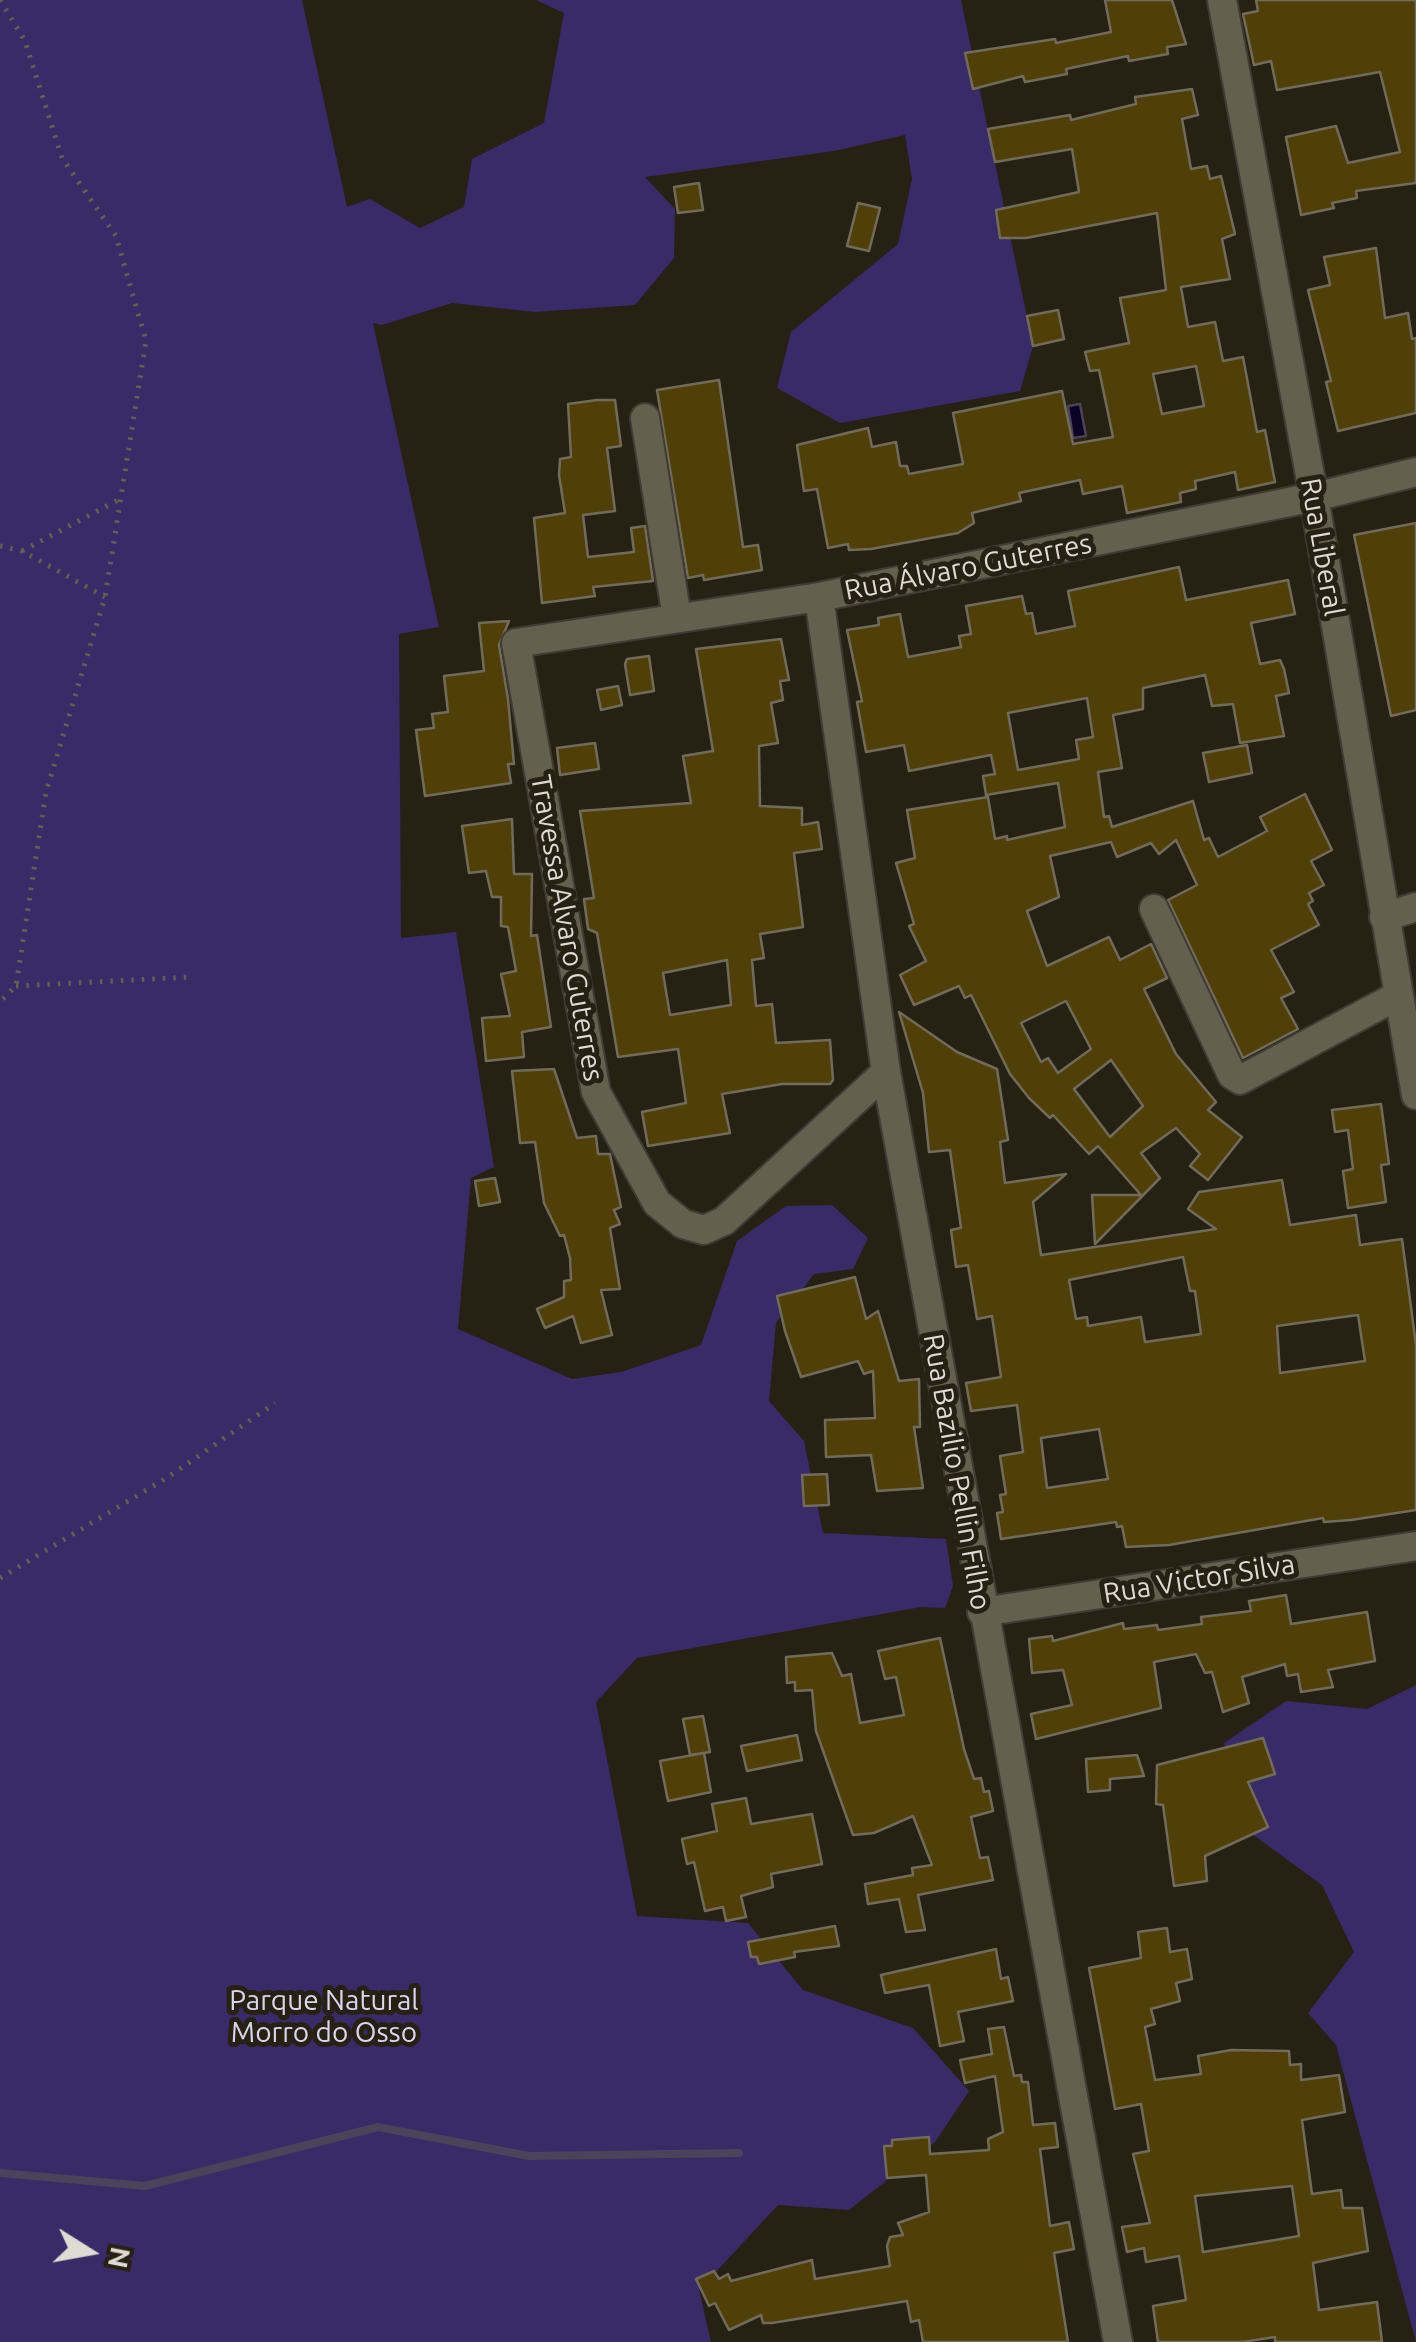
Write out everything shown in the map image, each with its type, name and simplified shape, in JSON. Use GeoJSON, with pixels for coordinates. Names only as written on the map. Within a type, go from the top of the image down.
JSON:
{"type":"FeatureCollection","features":[{"type":"Feature","properties":{"kind":"street","name":"Rua Liberal"},"geometry":{"type":"LineString","coordinates":[[1222,0],[1314,497],[1416,1095]]}},
{"type":"Feature","properties":{"kind":"street"},"geometry":{"type":"LineString","coordinates":[[645,418],[677,618]]}},
{"type":"Feature","properties":{"kind":"street","name":"Rua Álvaro Guterres"},"geometry":{"type":"LineString","coordinates":[[516,643],[819,597],[1314,497],[1416,472]]}},
{"type":"Feature","properties":{"kind":"street","name":"Rua Bazilio Pellin Filho"},"geometry":{"type":"LineString","coordinates":[[819,597],[886,1072],[1118,2342]]}},
{"type":"Feature","properties":{"kind":"street","name":"Travessa Alvaro Guterres"},"geometry":{"type":"LineString","coordinates":[[516,643],[596,1092],[656,1203],[683,1224],[704,1230],[724,1221],[886,1072]]}},
{"type":"Feature","properties":{"kind":"street"},"geometry":{"type":"LineString","coordinates":[[1384,917],[1416,906]]}},
{"type":"Feature","properties":{"kind":"street"},"geometry":{"type":"LineString","coordinates":[[1154,909],[1232,1075],[1240,1080],[1397,996]]}},
{"type":"Feature","properties":{"kind":"street","name":"Rua Victor Silva"},"geometry":{"type":"LineString","coordinates":[[982,1612],[1416,1546]]}},
{"type":"Feature","properties":{"kind":"path"},"geometry":{"type":"LineString","coordinates":[[0,0],[25,41],[62,158],[116,236],[146,341],[105,597],[46,792],[16,986],[0,1002]]}},
{"type":"Feature","properties":{"kind":"path"},"geometry":{"type":"LineString","coordinates":[[22,551],[120,499]]}},
{"type":"Feature","properties":{"kind":"path"},"geometry":{"type":"LineString","coordinates":[[0,546],[22,551],[105,597]]}},
{"type":"Feature","properties":{"kind":"path"},"geometry":{"type":"LineString","coordinates":[[16,986],[190,977]]}},
{"type":"Feature","properties":{"kind":"path"},"geometry":{"type":"LineString","coordinates":[[0,1578],[168,1478],[275,1402]]}},
{"type":"Feature","properties":{"kind":"green space","name":"Parque Natural Morro do Osso"},"geometry":{"type":"Polygon","coordinates":[[[0,0],[302,0],[347,207],[370,199],[420,228],[464,207],[472,159],[544,123],[564,13],[536,0],[961,0],[1033,346],[1020,391],[840,423],[777,388],[791,332],[898,244],[912,179],[905,135],[834,151],[645,177],[675,209],[674,258],[635,305],[535,312],[452,303],[382,325],[373,323],[439,627],[399,634],[401,938],[456,932],[494,1167],[471,1178],[458,1329],[572,1379],[621,1372],[701,1345],[737,1241],[786,1206],[832,1205],[868,1238],[853,1269],[814,1274],[776,1323],[769,1401],[804,1441],[823,1533],[946,1539],[953,1586],[945,1608],[921,1607],[637,1658],[596,1702],[637,1916],[748,1923],[803,1990],[913,2028],[969,2091],[935,2142],[849,2210],[778,2205],[699,2290],[711,2342],[0,2342],[0,0]]]}},
{"type":"Feature","properties":{"kind":"green space"},"geometry":{"type":"Polygon","coordinates":[[[1416,1685],[1416,2342],[1336,2045],[1308,2013],[1354,1952],[1322,1885],[1252,1834],[1224,1743],[1286,1701],[1367,1709],[1416,1685]]]}},
{"type":"Feature","properties":{"kind":"shaded area"},"geometry":{"type":"Polygon","coordinates":[[[1080,404],[1086,436],[1073,438],[1068,406],[1080,404]]]}},
{"type":"Feature","properties":{"kind":"building"},"geometry":{"type":"Polygon","coordinates":[[[1105,0],[1172,0],[1186,44],[1167,47],[1168,54],[1129,61],[1128,56],[1066,69],[1067,74],[1025,82],[1023,76],[973,89],[965,53],[1055,39],[1056,43],[1111,32],[1105,0]]]}},
{"type":"Feature","properties":{"kind":"building"},"geometry":{"type":"Polygon","coordinates":[[[1256,0],[1416,0],[1416,183],[1356,191],[1357,198],[1301,215],[1286,137],[1336,126],[1348,163],[1400,152],[1380,72],[1277,90],[1271,61],[1254,65],[1243,14],[1258,11],[1256,0]]]}},
{"type":"Feature","properties":{"kind":"building"},"geometry":{"type":"Polygon","coordinates":[[[1192,89],[1198,115],[1182,119],[1191,169],[1207,166],[1210,179],[1221,176],[1235,234],[1222,239],[1230,279],[1181,287],[1188,327],[1215,322],[1223,361],[1243,357],[1257,432],[1265,430],[1275,482],[1238,490],[1235,472],[1195,481],[1196,489],[1180,493],[1181,502],[1127,513],[1122,486],[1083,494],[1080,480],[1019,493],[1021,501],[972,513],[974,523],[958,533],[871,549],[849,550],[848,544],[828,548],[817,489],[804,491],[797,445],[868,428],[872,447],[896,442],[900,466],[907,466],[909,474],[963,464],[953,413],[1062,391],[1073,444],[1113,437],[1099,370],[1090,371],[1085,352],[1129,343],[1120,298],[1166,290],[1157,213],[1026,238],[1000,238],[996,210],[1079,192],[1072,149],[995,162],[988,129],[1070,115],[1071,120],[1136,104],[1135,97],[1192,89]],[[1196,366],[1153,374],[1162,414],[1204,406],[1196,366]]]}},
{"type":"Feature","properties":{"kind":"building"},"geometry":{"type":"Polygon","coordinates":[[[699,183],[703,210],[678,213],[674,187],[699,183]]]}},
{"type":"Feature","properties":{"kind":"building"},"geometry":{"type":"Polygon","coordinates":[[[858,203],[880,208],[869,251],[847,246],[858,203]]]}},
{"type":"Feature","properties":{"kind":"building"},"geometry":{"type":"Polygon","coordinates":[[[1376,248],[1385,318],[1408,313],[1412,339],[1416,338],[1416,413],[1338,431],[1326,382],[1331,381],[1308,290],[1330,285],[1324,257],[1376,248]]]}},
{"type":"Feature","properties":{"kind":"building"},"geometry":{"type":"Polygon","coordinates":[[[1058,310],[1064,339],[1033,346],[1027,316],[1058,310]]]}},
{"type":"Feature","properties":{"kind":"building"},"geometry":{"type":"Polygon","coordinates":[[[719,380],[743,547],[758,545],[762,570],[704,580],[703,575],[688,578],[657,390],[719,380]]]}},
{"type":"Feature","properties":{"kind":"building"},"geometry":{"type":"Polygon","coordinates":[[[615,400],[621,446],[607,448],[615,511],[583,515],[588,557],[634,552],[631,528],[645,526],[653,581],[593,587],[595,596],[542,603],[534,518],[565,513],[559,475],[560,459],[571,457],[568,404],[615,400]]]}},
{"type":"Feature","properties":{"kind":"building"},"geometry":{"type":"Polygon","coordinates":[[[1416,523],[1416,710],[1391,716],[1354,535],[1416,523]]]}},
{"type":"Feature","properties":{"kind":"building"},"geometry":{"type":"Polygon","coordinates":[[[1179,567],[1186,600],[1288,580],[1295,614],[1251,623],[1260,664],[1280,660],[1284,669],[1289,693],[1276,696],[1284,736],[1240,743],[1233,704],[1212,706],[1205,675],[1143,688],[1143,709],[1113,715],[1122,768],[1098,772],[1104,817],[1109,816],[1112,827],[1193,801],[1204,840],[1209,838],[1218,857],[1267,831],[1260,817],[1305,794],[1332,850],[1311,861],[1324,885],[1309,893],[1313,901],[1308,904],[1319,925],[1271,950],[1294,992],[1281,998],[1298,1029],[1243,1058],[1168,900],[1197,885],[1176,840],[1159,854],[1151,843],[1117,857],[1111,842],[1050,856],[1059,897],[1027,911],[1047,966],[1109,937],[1120,960],[1151,944],[1167,978],[1144,989],[1176,1054],[1216,1102],[1208,1110],[1242,1137],[1208,1180],[1190,1166],[1200,1154],[1176,1128],[1141,1153],[1160,1178],[1095,1244],[1092,1195],[1141,1195],[1098,1146],[1089,1154],[1053,1115],[1050,1118],[1029,1098],[1010,1074],[971,995],[965,998],[959,986],[914,1005],[900,975],[926,961],[909,926],[914,924],[896,863],[915,858],[907,810],[988,797],[995,839],[1007,836],[1007,840],[1065,827],[1058,783],[986,795],[983,776],[995,774],[991,755],[909,771],[904,745],[866,752],[857,702],[862,701],[847,630],[879,625],[878,618],[900,614],[908,657],[961,647],[959,636],[971,634],[966,606],[1022,596],[1026,614],[1032,613],[1036,634],[1075,626],[1068,591],[1179,567]],[[1087,698],[1008,713],[1018,770],[1079,759],[1076,740],[1093,737],[1087,698]],[[1066,1001],[1021,1023],[1041,1062],[1048,1058],[1058,1073],[1091,1049],[1066,1001]],[[1111,1060],[1074,1089],[1110,1137],[1143,1106],[1111,1060]]]}},
{"type":"Feature","properties":{"kind":"building"},"geometry":{"type":"Polygon","coordinates":[[[509,621],[499,645],[514,764],[508,764],[511,783],[425,796],[416,730],[434,728],[432,714],[448,712],[444,676],[484,671],[479,623],[509,621]]]}},
{"type":"Feature","properties":{"kind":"building"},"geometry":{"type":"Polygon","coordinates":[[[781,639],[789,680],[780,681],[783,700],[771,703],[778,743],[759,746],[760,806],[802,808],[802,825],[818,822],[822,849],[794,853],[803,927],[760,934],[764,958],[752,960],[756,1006],[772,1004],[776,1043],[830,1040],[833,1080],[830,1084],[782,1084],[722,1094],[730,1133],[648,1146],[642,1112],[686,1103],[678,1049],[618,1057],[597,933],[588,929],[584,899],[594,898],[580,811],[691,803],[683,756],[713,751],[696,649],[781,639]],[[727,960],[663,973],[670,1015],[731,1005],[727,960]]]}},
{"type":"Feature","properties":{"kind":"building"},"geometry":{"type":"Polygon","coordinates":[[[649,656],[654,691],[630,695],[627,659],[649,656]]]}},
{"type":"Feature","properties":{"kind":"building"},"geometry":{"type":"Polygon","coordinates":[[[618,686],[622,705],[601,710],[597,690],[618,686]]]}},
{"type":"Feature","properties":{"kind":"building"},"geometry":{"type":"Polygon","coordinates":[[[595,743],[599,769],[560,775],[557,748],[595,743]]]}},
{"type":"Feature","properties":{"kind":"building"},"geometry":{"type":"Polygon","coordinates":[[[1247,745],[1252,773],[1209,782],[1203,753],[1247,745]]]}},
{"type":"Feature","properties":{"kind":"building"},"geometry":{"type":"Polygon","coordinates":[[[512,819],[514,874],[532,874],[531,936],[537,935],[551,1027],[522,1032],[524,1057],[486,1061],[482,1018],[510,1016],[501,974],[516,971],[508,927],[501,926],[501,897],[492,897],[486,871],[469,873],[462,826],[512,819]]]}},
{"type":"Feature","properties":{"kind":"building"},"geometry":{"type":"Polygon","coordinates":[[[899,1012],[957,1052],[997,1069],[1008,1140],[1000,1142],[1005,1183],[1066,1174],[1033,1202],[1041,1255],[1216,1229],[1188,1209],[1199,1192],[1282,1180],[1290,1225],[1356,1215],[1360,1245],[1402,1239],[1416,1345],[1416,1510],[1351,1520],[1324,1522],[1323,1518],[1169,1545],[1126,1547],[1122,1526],[1117,1527],[1116,1522],[1001,1539],[997,1513],[1003,1512],[1000,1495],[1006,1494],[1000,1456],[1023,1452],[1017,1405],[971,1411],[966,1383],[1001,1377],[992,1316],[977,1319],[968,1265],[956,1267],[951,1230],[961,1228],[950,1150],[929,1152],[923,1093],[899,1012]],[[1183,1257],[1069,1280],[1076,1319],[1087,1317],[1088,1326],[1141,1317],[1145,1342],[1201,1334],[1195,1291],[1190,1291],[1183,1257]],[[1358,1315],[1277,1326],[1280,1373],[1365,1361],[1358,1315]],[[1099,1429],[1041,1438],[1047,1488],[1108,1479],[1099,1429]]]}},
{"type":"Feature","properties":{"kind":"building"},"geometry":{"type":"Polygon","coordinates":[[[554,1069],[577,1138],[596,1136],[598,1154],[610,1154],[621,1207],[614,1210],[620,1224],[610,1228],[620,1289],[601,1290],[612,1335],[581,1343],[573,1316],[545,1328],[537,1309],[564,1297],[564,1281],[571,1280],[570,1258],[564,1235],[560,1236],[544,1203],[535,1142],[520,1143],[512,1071],[554,1069]]]}},
{"type":"Feature","properties":{"kind":"building"},"geometry":{"type":"Polygon","coordinates":[[[1381,1104],[1389,1164],[1381,1165],[1386,1202],[1348,1208],[1343,1171],[1353,1169],[1348,1130],[1335,1132],[1332,1110],[1381,1104]]]}},
{"type":"Feature","properties":{"kind":"building"},"geometry":{"type":"Polygon","coordinates":[[[495,1178],[500,1202],[479,1206],[475,1181],[495,1178]]]}},
{"type":"Feature","properties":{"kind":"building"},"geometry":{"type":"Polygon","coordinates":[[[855,1277],[866,1319],[878,1311],[899,1381],[919,1379],[920,1427],[914,1427],[923,1488],[877,1491],[871,1455],[826,1457],[825,1420],[875,1418],[873,1371],[864,1374],[858,1361],[801,1377],[785,1331],[777,1296],[855,1277]]]}},
{"type":"Feature","properties":{"kind":"building"},"geometry":{"type":"Polygon","coordinates":[[[827,1474],[829,1505],[804,1506],[802,1475],[827,1474]]]}},
{"type":"Feature","properties":{"kind":"building"},"geometry":{"type":"Polygon","coordinates":[[[1286,1595],[1291,1624],[1367,1612],[1375,1661],[1328,1670],[1333,1687],[1301,1692],[1298,1674],[1287,1676],[1285,1664],[1242,1677],[1249,1703],[1223,1712],[1212,1672],[1205,1673],[1196,1654],[1154,1662],[1161,1708],[1036,1739],[1031,1714],[1072,1705],[1063,1670],[1032,1673],[1029,1639],[1052,1636],[1053,1641],[1123,1623],[1124,1629],[1157,1625],[1158,1630],[1202,1624],[1201,1617],[1251,1611],[1249,1601],[1286,1595]]]}},
{"type":"Feature","properties":{"kind":"building"},"geometry":{"type":"Polygon","coordinates":[[[940,1638],[964,1749],[974,1779],[981,1778],[984,1792],[989,1791],[993,1811],[971,1817],[980,1858],[988,1857],[993,1880],[918,1895],[925,1930],[906,1932],[899,1899],[868,1904],[865,1884],[913,1875],[912,1868],[932,1865],[913,1816],[874,1833],[853,1835],[816,1731],[812,1690],[795,1691],[795,1682],[787,1683],[786,1657],[832,1653],[842,1676],[851,1674],[860,1723],[904,1715],[896,1677],[885,1679],[878,1651],[940,1638]]]}},
{"type":"Feature","properties":{"kind":"building"},"geometry":{"type":"Polygon","coordinates":[[[703,1716],[710,1752],[690,1755],[683,1719],[703,1716]]]}},
{"type":"Feature","properties":{"kind":"building"},"geometry":{"type":"Polygon","coordinates":[[[797,1735],[802,1760],[747,1771],[741,1746],[797,1735]]]}},
{"type":"Feature","properties":{"kind":"building"},"geometry":{"type":"Polygon","coordinates":[[[1263,1738],[1275,1774],[1248,1782],[1268,1827],[1205,1856],[1207,1881],[1174,1886],[1163,1805],[1156,1804],[1157,1765],[1263,1738]]]}},
{"type":"Feature","properties":{"kind":"building"},"geometry":{"type":"Polygon","coordinates":[[[704,1753],[711,1792],[668,1801],[660,1761],[704,1753]]]}},
{"type":"Feature","properties":{"kind":"building"},"geometry":{"type":"Polygon","coordinates":[[[1137,1755],[1144,1776],[1110,1779],[1110,1790],[1088,1792],[1086,1759],[1137,1755]]]}},
{"type":"Feature","properties":{"kind":"building"},"geometry":{"type":"Polygon","coordinates":[[[746,1798],[751,1824],[812,1814],[822,1864],[771,1874],[773,1887],[741,1896],[746,1917],[726,1921],[723,1907],[705,1911],[694,1862],[687,1864],[682,1839],[717,1831],[712,1804],[746,1798]]]}},
{"type":"Feature","properties":{"kind":"building"},"geometry":{"type":"Polygon","coordinates":[[[835,1926],[839,1946],[794,1952],[795,1957],[759,1964],[757,1957],[751,1957],[748,1942],[835,1926]]]}},
{"type":"Feature","properties":{"kind":"building"},"geometry":{"type":"Polygon","coordinates":[[[1167,1928],[1170,1952],[1187,1949],[1192,1979],[1176,1983],[1180,2001],[1151,2009],[1155,2024],[1145,2027],[1155,2080],[1201,2074],[1198,2056],[1231,2050],[1289,2051],[1290,2065],[1301,2064],[1301,2080],[1339,2075],[1345,2112],[1302,2120],[1312,2194],[1341,2190],[1343,2208],[1362,2208],[1368,2251],[1313,2263],[1319,2310],[1377,2302],[1382,2342],[1275,2342],[1275,2337],[1243,2342],[1158,2342],[1153,2306],[1186,2300],[1179,2256],[1146,2262],[1144,2248],[1127,2252],[1122,2227],[1150,2223],[1133,2154],[1149,2151],[1141,2104],[1115,2109],[1089,1968],[1141,1958],[1138,1932],[1167,1928]],[[1292,2186],[1195,2196],[1203,2252],[1299,2236],[1292,2186]]]}},
{"type":"Feature","properties":{"kind":"building"},"geometry":{"type":"Polygon","coordinates":[[[996,1949],[1001,1979],[1008,1977],[1013,2001],[958,2012],[964,2041],[940,2046],[929,1985],[885,1993],[881,1975],[996,1949]]]}},
{"type":"Feature","properties":{"kind":"building"},"geometry":{"type":"Polygon","coordinates":[[[1004,2027],[1014,2076],[1021,2075],[1022,2082],[1028,2082],[1033,2125],[1055,2123],[1058,2147],[1040,2149],[1050,2226],[1069,2222],[1074,2249],[1054,2253],[1068,2342],[923,2342],[919,2320],[911,2322],[907,2301],[772,2323],[763,2323],[761,2315],[729,2330],[715,2303],[709,2306],[696,2279],[714,2271],[719,2279],[728,2274],[731,2281],[812,2260],[815,2279],[890,2266],[890,2237],[903,2235],[898,2223],[929,2212],[926,2175],[887,2178],[884,2146],[892,2146],[892,2140],[929,2137],[930,2154],[989,2150],[988,2139],[1003,2132],[995,2076],[965,2083],[960,2060],[992,2054],[988,2029],[1004,2027]]]}},
{"type":"Feature","properties":{"kind":"waterway"},"geometry":{"type":"LineString","coordinates":[[0,2173],[145,2186],[378,2127],[529,2156],[739,2153]]}}]}
